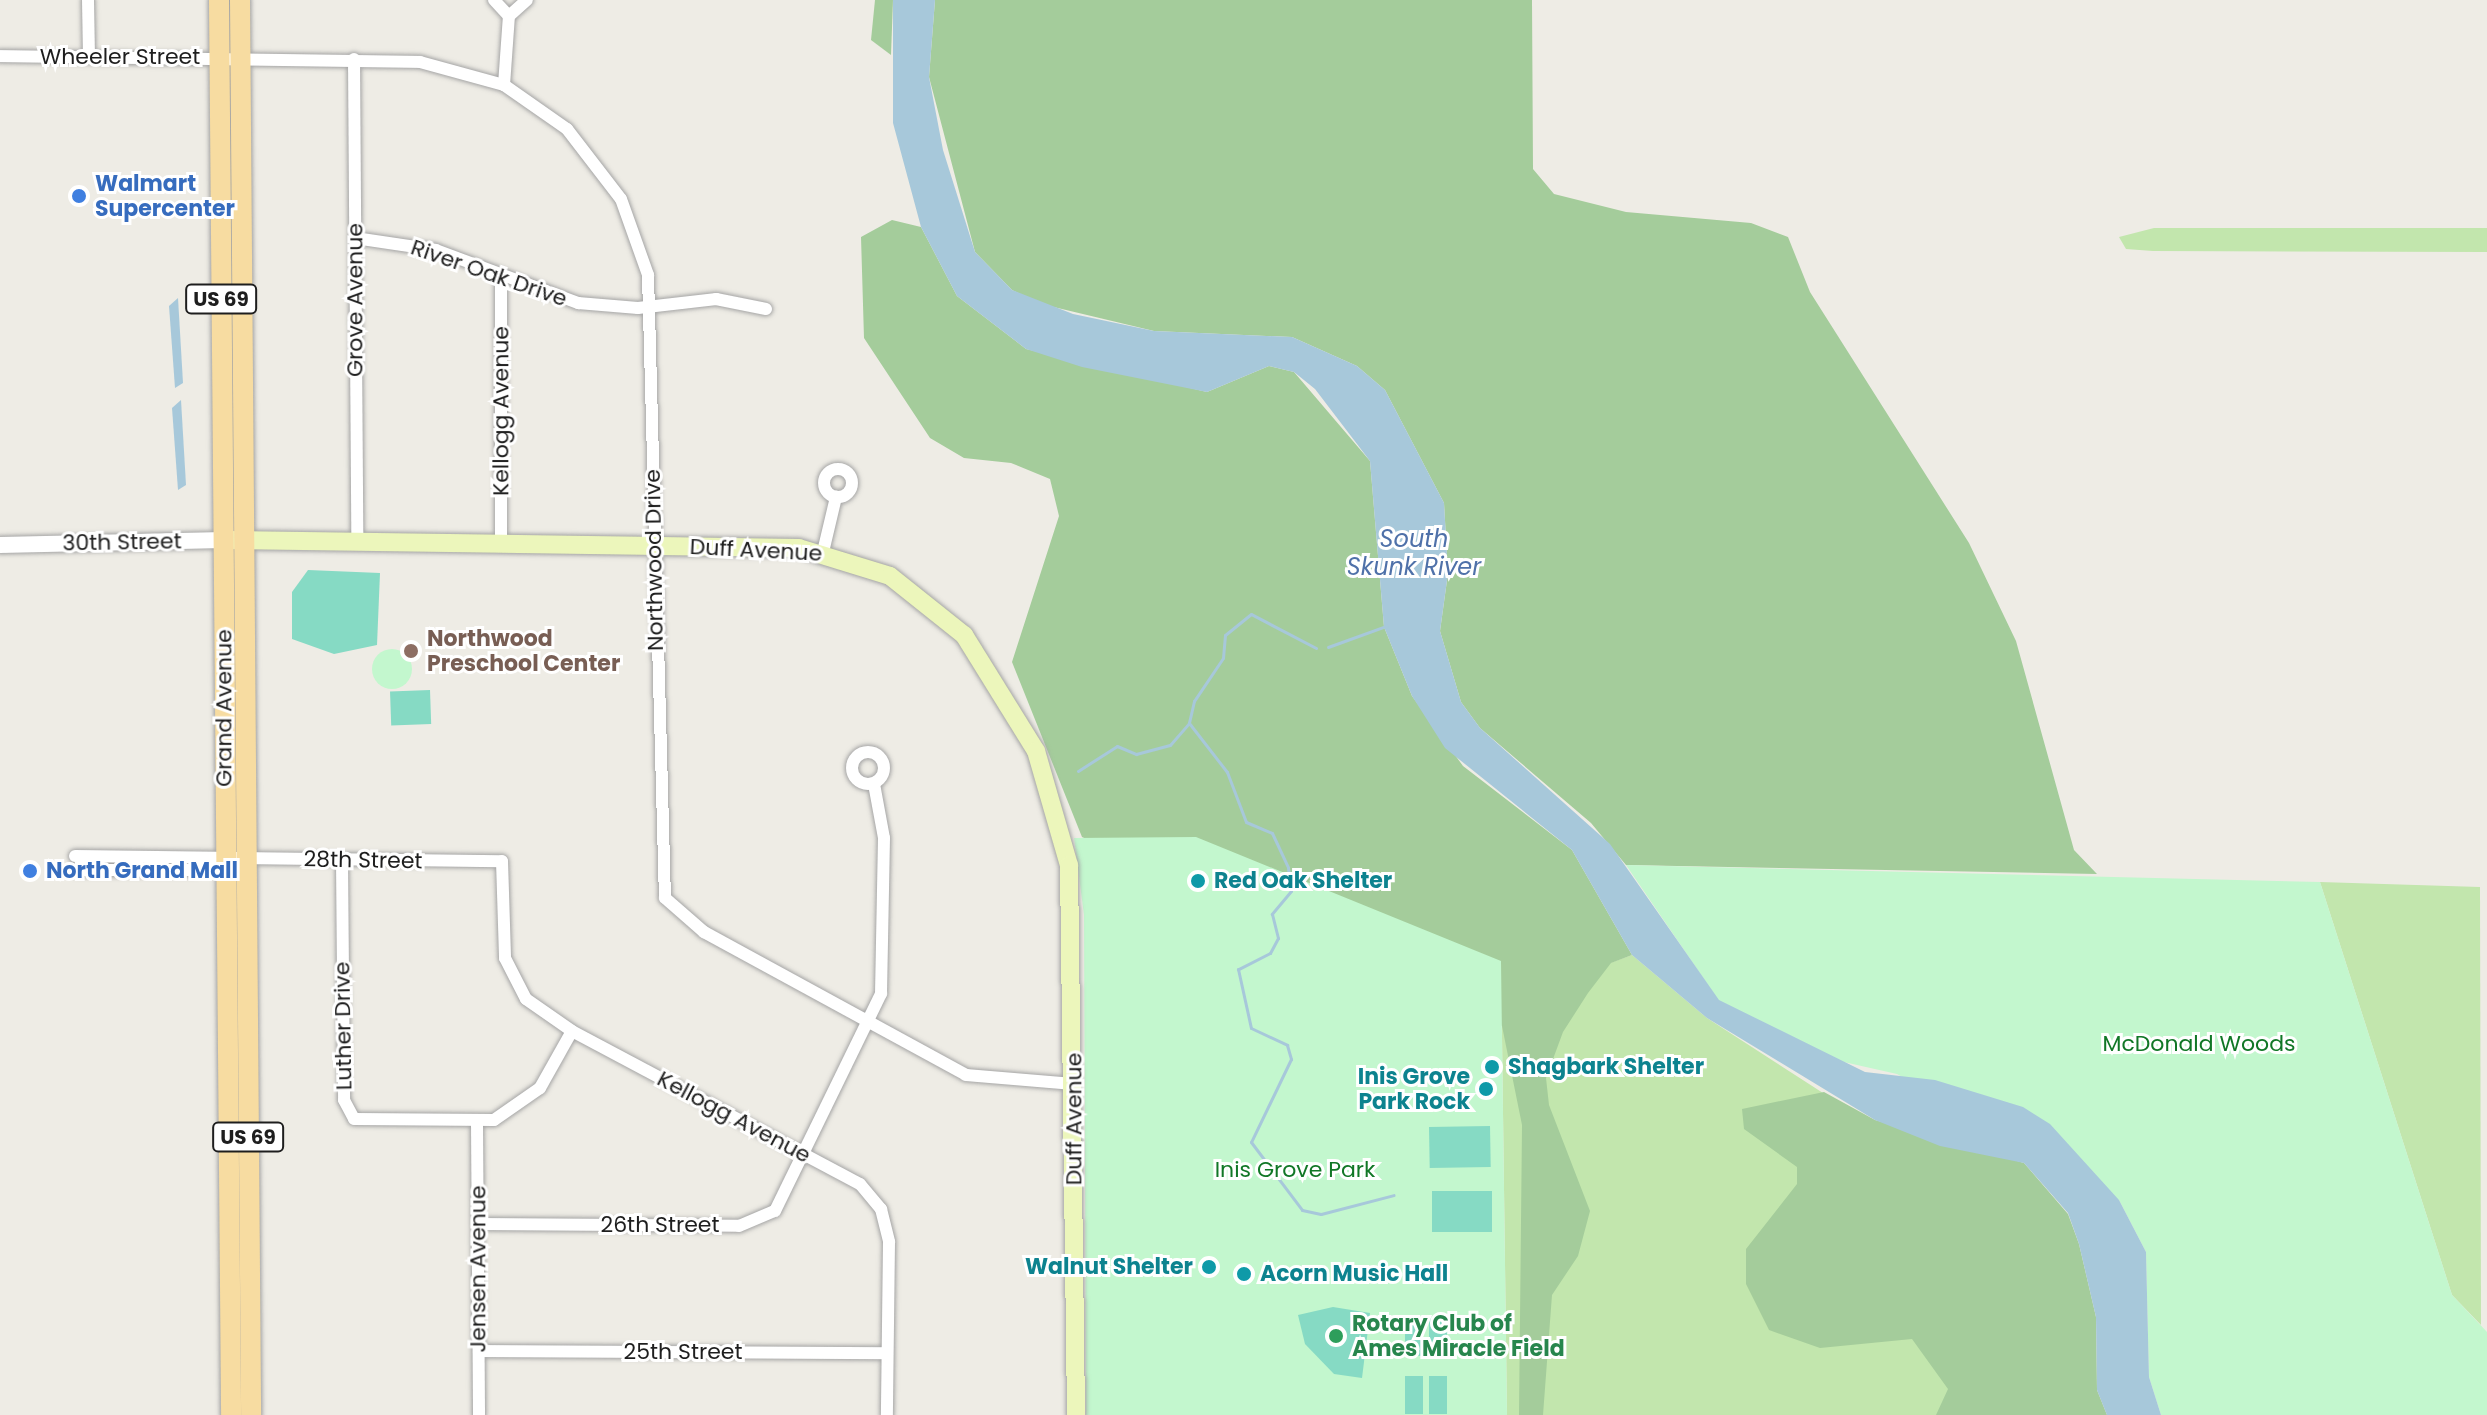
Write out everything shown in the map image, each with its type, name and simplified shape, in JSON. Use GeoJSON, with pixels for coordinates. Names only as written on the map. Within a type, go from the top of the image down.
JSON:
{"type":"FeatureCollection","features":[{"type":"Feature","properties":{"kind":"main road","name":"Grand Avenue"},"geometry":{"type":"LineString","coordinates":[[219,0],[229,58],[234,540],[227,859],[231,1415]]}},
{"type":"Feature","properties":{"kind":"main road","name":"Grand Avenue"},"geometry":{"type":"LineString","coordinates":[[229,58],[240,0]]}},
{"type":"Feature","properties":{"kind":"main road","name":"Duff Avenue"},"geometry":{"type":"LineString","coordinates":[[234,540],[654,546],[823,552],[869,566],[930,602],[985,662],[1024,726],[1060,818],[1069,865],[1076,1415]]}},
{"type":"Feature","properties":{"kind":"main road","name":"Grand Avenue"},"geometry":{"type":"LineString","coordinates":[[227,859],[251,1415]]}},
{"type":"Feature","properties":{"kind":"street"},"geometry":{"type":"LineString","coordinates":[[88,0],[89,57]]}},
{"type":"Feature","properties":{"kind":"street"},"geometry":{"type":"LineString","coordinates":[[494,0],[509,16]]}},
{"type":"Feature","properties":{"kind":"street"},"geometry":{"type":"LineString","coordinates":[[504,85],[509,16],[527,0]]}},
{"type":"Feature","properties":{"kind":"street","name":"Wheeler Street"},"geometry":{"type":"LineString","coordinates":[[0,56],[229,58]]}},
{"type":"Feature","properties":{"kind":"street","name":"Northwood Drive"},"geometry":{"type":"LineString","coordinates":[[229,58],[420,62],[504,85],[567,129],[609,180],[641,246],[652,307],[654,546],[665,898],[687,922],[966,1075],[1074,1084]]}},
{"type":"Feature","properties":{"kind":"street","name":"Grove Avenue"},"geometry":{"type":"LineString","coordinates":[[354,59],[357,541]]}},
{"type":"Feature","properties":{"kind":"street","name":"River Oak Drive"},"geometry":{"type":"LineString","coordinates":[[355,238],[436,250],[501,278],[578,303],[652,307],[716,299],[766,309]]}},
{"type":"Feature","properties":{"kind":"street","name":"Kellogg Avenue"},"geometry":{"type":"LineString","coordinates":[[501,278],[501,543]]}},
{"type":"Feature","properties":{"kind":"street"},"geometry":{"type":"LineString","coordinates":[[823,552],[836,497]]}},
{"type":"Feature","properties":{"kind":"street","name":"30th Street"},"geometry":{"type":"LineString","coordinates":[[0,545],[234,540]]}},
{"type":"Feature","properties":{"kind":"street","name":"26th Street"},"geometry":{"type":"LineString","coordinates":[[478,1224],[755,1224],[782,1202],[870,1022],[885,967],[884,838],[874,784]]}},
{"type":"Feature","properties":{"kind":"street"},"geometry":{"type":"LineString","coordinates":[[75,856],[227,859]]}},
{"type":"Feature","properties":{"kind":"street"},"geometry":{"type":"LineString","coordinates":[[75,870],[195,870],[227,859]]}},
{"type":"Feature","properties":{"kind":"street","name":"28th Street"},"geometry":{"type":"LineString","coordinates":[[227,859],[502,861]]}},
{"type":"Feature","properties":{"kind":"street","name":"Luther Drive"},"geometry":{"type":"LineString","coordinates":[[342,860],[346,1111],[365,1123],[477,1123],[528,1102],[572,1031]]}},
{"type":"Feature","properties":{"kind":"street","name":"Kellogg Avenue"},"geometry":{"type":"LineString","coordinates":[[502,861],[510,973],[526,999],[572,1031],[860,1184],[881,1209],[889,1242],[887,1415]]}},
{"type":"Feature","properties":{"kind":"street","name":"Jensen Avenue"},"geometry":{"type":"LineString","coordinates":[[477,1123],[479,1415]]}},
{"type":"Feature","properties":{"kind":"street","name":"25th Street"},"geometry":{"type":"LineString","coordinates":[[479,1351],[887,1353]]}},
{"type":"Feature","properties":{"kind":"green space"},"geometry":{"type":"Polygon","coordinates":[[[875,0],[893,0],[891,55],[871,40],[875,0]]]}},
{"type":"Feature","properties":{"kind":"green space"},"geometry":{"type":"Polygon","coordinates":[[[935,0],[1532,0],[1533,169],[1554,194],[1626,212],[1751,223],[1788,237],[1810,292],[1969,543],[2016,641],[2074,850],[2097,874],[1626,865],[1591,823],[1480,728],[1461,702],[1440,631],[1448,573],[1444,503],[1385,390],[1357,366],[1292,337],[1154,331],[1041,304],[1012,290],[975,252],[929,77],[935,0]]]}},
{"type":"Feature","properties":{"kind":"green space"},"geometry":{"type":"Polygon","coordinates":[[[892,220],[921,227],[957,296],[1026,349],[1207,392],[1269,366],[1294,372],[1370,461],[1384,627],[1412,696],[1463,766],[1572,850],[1632,955],[1611,963],[1588,993],[1563,1032],[1546,1078],[1549,1105],[1590,1211],[1578,1256],[1552,1295],[1543,1415],[1519,1415],[1522,1125],[1502,1026],[1082,837],[1012,662],[1059,516],[1050,479],[1011,463],[964,458],[930,438],[864,338],[861,237],[892,220]]]}},
{"type":"Feature","properties":{"kind":"green space"},"geometry":{"type":"Polygon","coordinates":[[[2154,228],[2487,228],[2487,252],[2153,251],[2126,249],[2119,237],[2154,228]]]}},
{"type":"Feature","properties":{"kind":"green space"},"geometry":{"type":"Polygon","coordinates":[[[308,570],[380,573],[377,645],[334,654],[292,639],[292,592],[308,570]]]}},
{"type":"Feature","properties":{"kind":"green space"},"geometry":{"type":"Polygon","coordinates":[[[392,649],[406,655],[412,669],[406,683],[392,689],[378,683],[372,669],[378,655],[392,649]]]}},
{"type":"Feature","properties":{"kind":"green space"},"geometry":{"type":"Polygon","coordinates":[[[430,690],[431,724],[391,725],[390,691],[430,690]]]}},
{"type":"Feature","properties":{"kind":"green space","name":"Inis Grove Park"},"geometry":{"type":"Polygon","coordinates":[[[1196,837],[1501,961],[1507,1415],[1086,1415],[1084,915],[1074,838],[1196,837]]]}},
{"type":"Feature","properties":{"kind":"green space","name":"McDonald Woods"},"geometry":{"type":"Polygon","coordinates":[[[1626,865],[2320,882],[2452,1295],[2487,1332],[2487,1415],[2161,1415],[2149,1377],[2146,1252],[2119,1200],[1897,1074],[1826,1058],[1719,1001],[1626,865]]]}},
{"type":"Feature","properties":{"kind":"green space"},"geometry":{"type":"Polygon","coordinates":[[[2320,882],[2480,887],[2481,1325],[2452,1295],[2320,882]]]}},
{"type":"Feature","properties":{"kind":"green space"},"geometry":{"type":"Polygon","coordinates":[[[1632,955],[1707,1018],[1837,1102],[2026,1415],[1507,1415],[1501,961],[1610,963],[1632,955]]]}},
{"type":"Feature","properties":{"kind":"green space"},"geometry":{"type":"Polygon","coordinates":[[[1824,1092],[1875,1120],[2024,1163],[2068,1214],[2079,1244],[2096,1317],[2097,1390],[2107,1415],[1936,1415],[1948,1389],[1912,1339],[1820,1348],[1769,1330],[1746,1284],[1746,1249],[1797,1184],[1797,1167],[1744,1129],[1742,1109],[1824,1092]]]}},
{"type":"Feature","properties":{"kind":"green space"},"geometry":{"type":"Polygon","coordinates":[[[1490,1126],[1491,1167],[1430,1168],[1429,1127],[1490,1126]]]}},
{"type":"Feature","properties":{"kind":"green space"},"geometry":{"type":"Polygon","coordinates":[[[1432,1191],[1492,1191],[1492,1232],[1432,1232],[1432,1191]]]}},
{"type":"Feature","properties":{"kind":"green space","name":"Rotary Club of Ames Miracle Field"},"geometry":{"type":"Polygon","coordinates":[[[1333,1307],[1370,1313],[1362,1378],[1334,1374],[1305,1344],[1298,1315],[1333,1307]]]}},
{"type":"Feature","properties":{"kind":"green space"},"geometry":{"type":"Polygon","coordinates":[[[1405,1318],[1423,1318],[1423,1356],[1405,1356],[1405,1318]]]}},
{"type":"Feature","properties":{"kind":"green space"},"geometry":{"type":"Polygon","coordinates":[[[1429,1318],[1447,1318],[1447,1356],[1429,1356],[1429,1318]]]}},
{"type":"Feature","properties":{"kind":"green space"},"geometry":{"type":"Polygon","coordinates":[[[1405,1376],[1423,1376],[1423,1414],[1405,1414],[1405,1376]]]}},
{"type":"Feature","properties":{"kind":"green space"},"geometry":{"type":"Polygon","coordinates":[[[1429,1376],[1447,1376],[1447,1414],[1429,1414],[1429,1376]]]}},
{"type":"Feature","properties":{"kind":"water","name":"South Skunk River"},"geometry":{"type":"Polygon","coordinates":[[[893,0],[935,0],[929,77],[943,150],[975,252],[1012,290],[1073,314],[1154,331],[1292,337],[1357,366],[1385,390],[1444,503],[1448,573],[1440,631],[1461,702],[1480,728],[1610,844],[1719,1000],[1865,1072],[1935,1080],[2023,1107],[2050,1124],[2119,1200],[2146,1252],[2149,1377],[2161,1415],[2107,1415],[2097,1390],[2096,1317],[2079,1244],[2068,1213],[2024,1163],[1940,1146],[1875,1120],[1707,1018],[1632,955],[1572,850],[1445,748],[1412,696],[1384,627],[1370,461],[1315,389],[1294,372],[1269,366],[1207,392],[1082,367],[1026,349],[957,296],[921,227],[893,123],[893,0]]]}},
{"type":"Feature","properties":{"kind":"water"},"geometry":{"type":"Polygon","coordinates":[[[178,298],[183,383],[175,388],[169,306],[178,298]]]}},
{"type":"Feature","properties":{"kind":"water"},"geometry":{"type":"Polygon","coordinates":[[[181,400],[186,485],[178,490],[172,408],[181,400]]]}},
{"type":"Feature","properties":{"kind":"waterway"},"geometry":{"type":"LineString","coordinates":[[1316,648],[1251,614],[1225,635],[1223,658],[1194,701],[1189,723],[1227,772],[1246,822],[1272,833],[1288,868],[1291,891],[1272,914],[1278,938],[1270,953],[1238,969],[1251,1028],[1287,1045],[1291,1059],[1251,1142],[1302,1210],[1321,1214],[1394,1195]]}},
{"type":"Feature","properties":{"kind":"waterway"},"geometry":{"type":"LineString","coordinates":[[1328,647],[1386,626]]}},
{"type":"Feature","properties":{"kind":"waterway"},"geometry":{"type":"LineString","coordinates":[[1078,771],[1117,746],[1136,754],[1170,745],[1189,723]]}},
{"type":"Feature","properties":{"kind":"place","name":"Walmart Supercenter"},"geometry":{"type":"Point","coordinates":[79,196]}},
{"type":"Feature","properties":{"kind":"place","name":"Northwood Preschool Center"},"geometry":{"type":"Point","coordinates":[411,651]}},
{"type":"Feature","properties":{"kind":"place","name":"North Grand Mall"},"geometry":{"type":"Point","coordinates":[30,871]}},
{"type":"Feature","properties":{"kind":"place","name":"Red Oak Shelter"},"geometry":{"type":"Point","coordinates":[1198,881]}},
{"type":"Feature","properties":{"kind":"place","name":"Shagbark Shelter"},"geometry":{"type":"Point","coordinates":[1492,1067]}},
{"type":"Feature","properties":{"kind":"place","name":"Inis Grove Park Rock"},"geometry":{"type":"Point","coordinates":[1486,1089]}},
{"type":"Feature","properties":{"kind":"place","name":"Walnut Shelter"},"geometry":{"type":"Point","coordinates":[1209,1267]}},
{"type":"Feature","properties":{"kind":"place","name":"Acorn Music Hall"},"geometry":{"type":"Point","coordinates":[1244,1274]}},
{"type":"Feature","properties":{"kind":"place","name":"Rotary Club of Ames Miracle Field"},"geometry":{"type":"Point","coordinates":[1336,1336]}}]}
